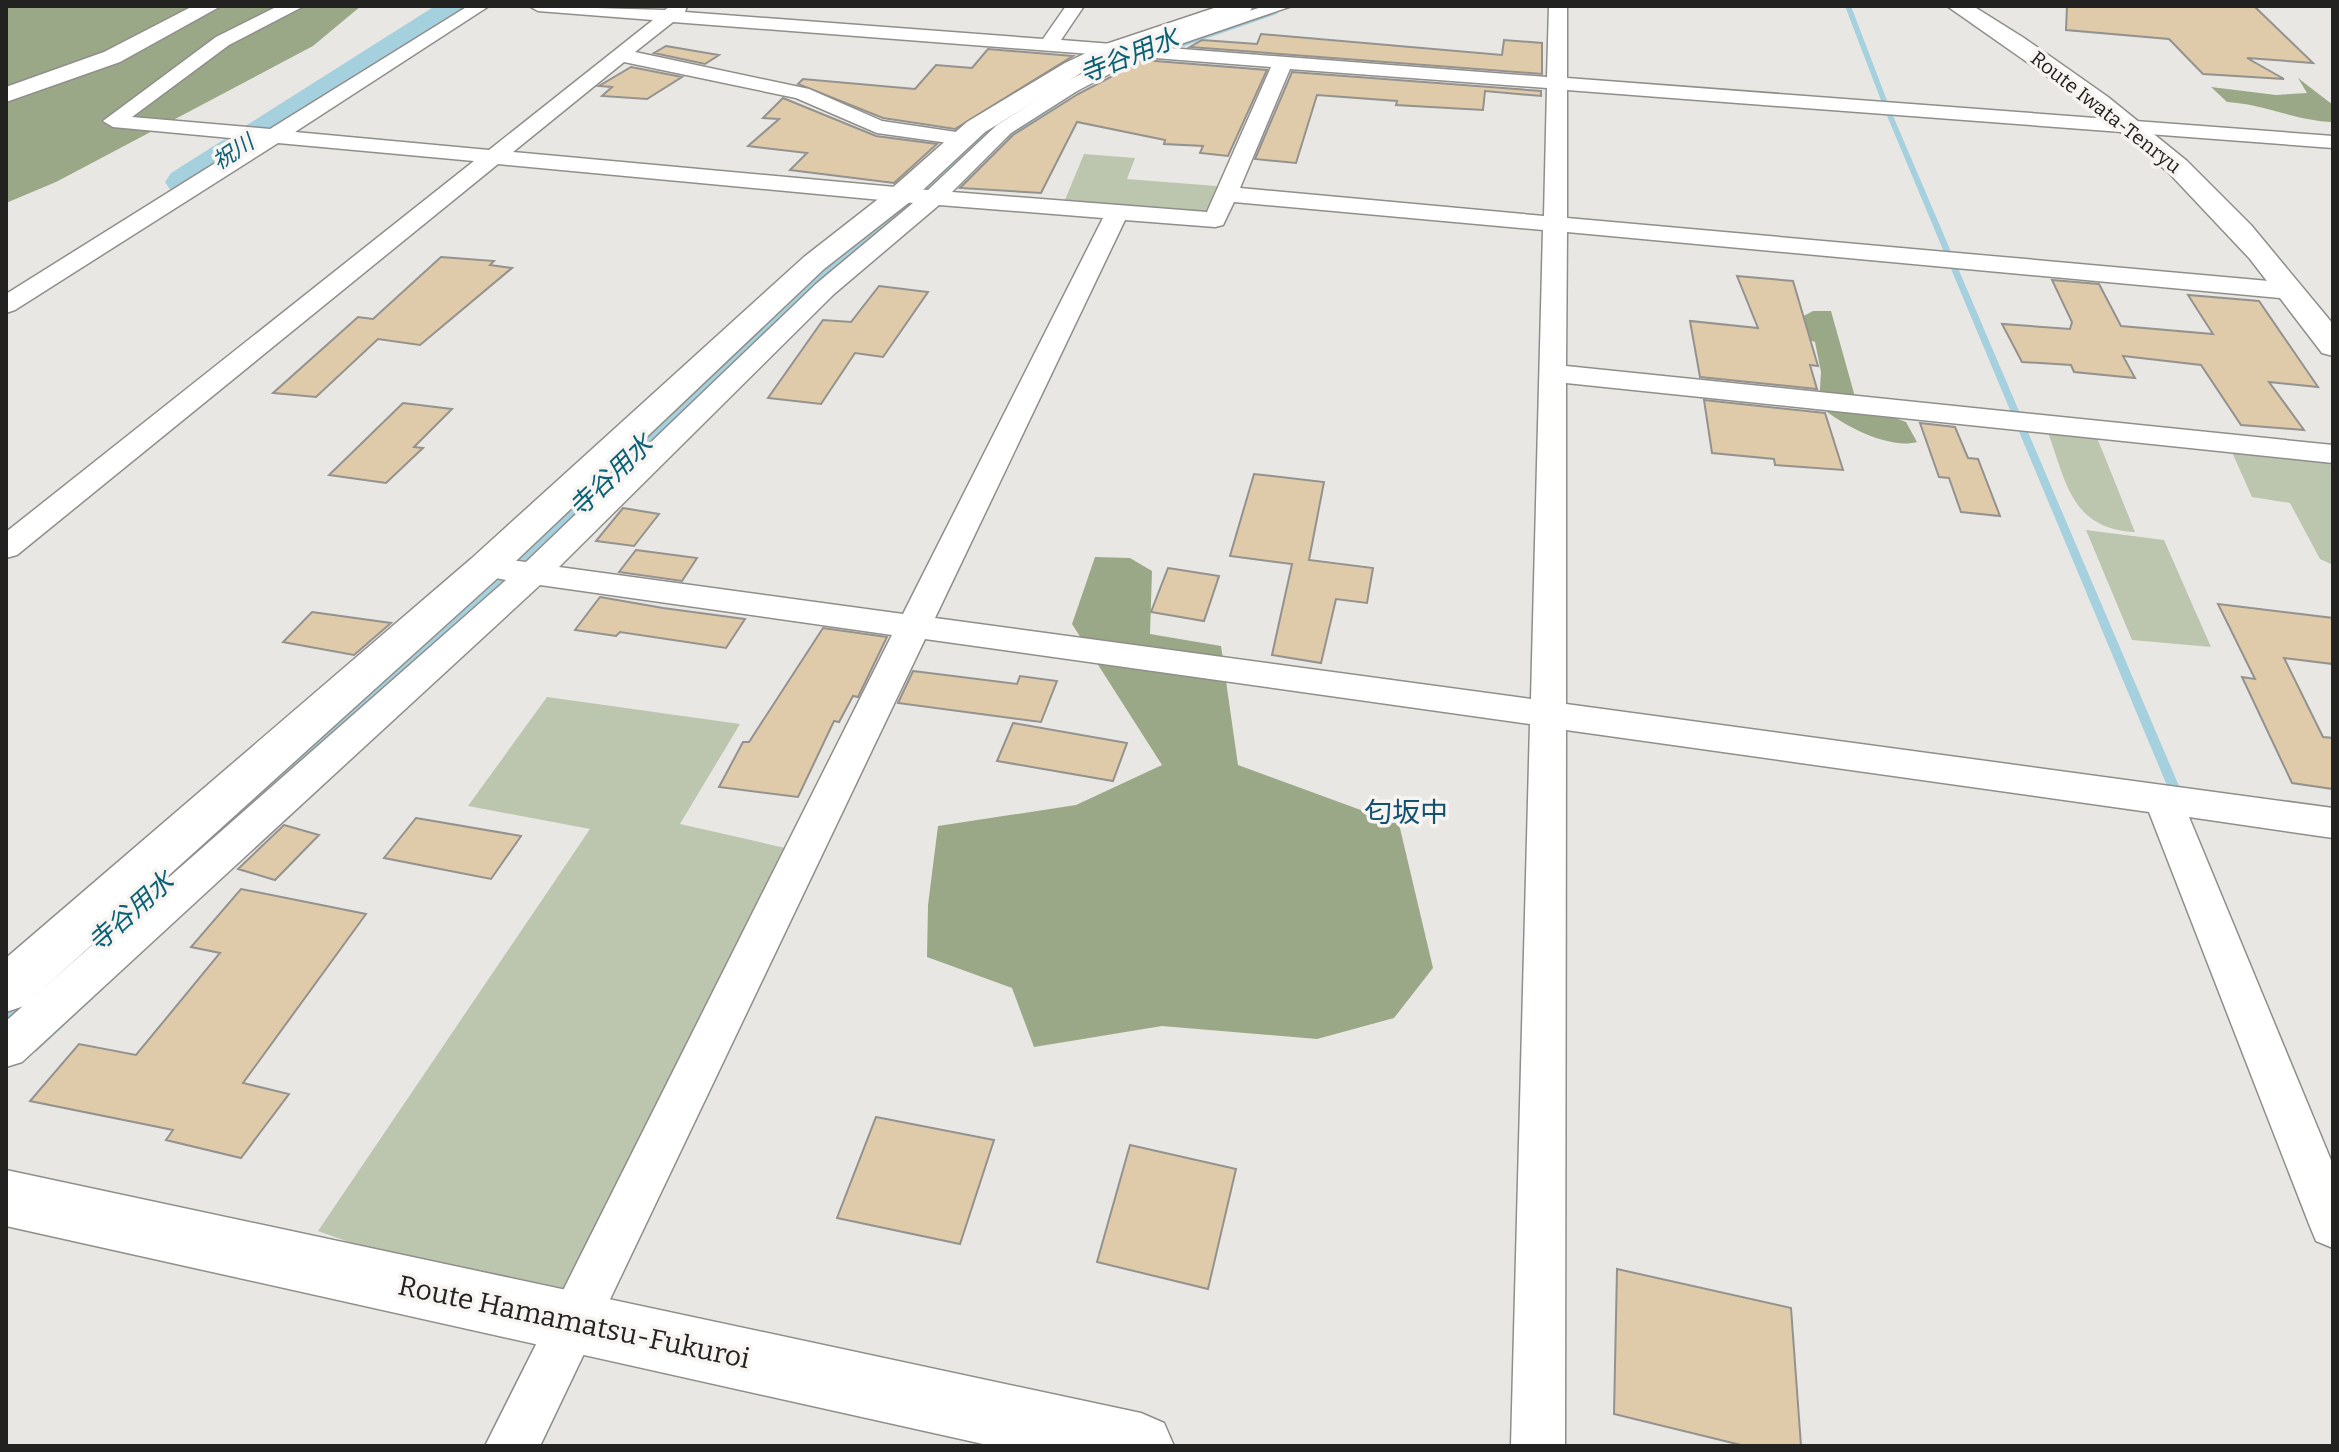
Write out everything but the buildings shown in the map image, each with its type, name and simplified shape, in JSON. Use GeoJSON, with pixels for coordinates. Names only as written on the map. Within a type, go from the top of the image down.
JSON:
{"type":"FeatureCollection","features":[{"type":"Feature","properties":{"kind":"street"},"geometry":{"type":"LineString","coordinates":[[6,95],[112,57],[210,6]]}},
{"type":"Feature","properties":{"kind":"street"},"geometry":{"type":"LineString","coordinates":[[295,6],[265,11],[113,121],[918,196],[1215,220],[1283,63]]}},
{"type":"Feature","properties":{"kind":"street"},"geometry":{"type":"LineString","coordinates":[[6,305],[480,6]]}},
{"type":"Feature","properties":{"kind":"street"},"geometry":{"type":"LineString","coordinates":[[538,6],[675,11],[1048,45],[2333,142]]}},
{"type":"Feature","properties":{"kind":"street"},"geometry":{"type":"LineString","coordinates":[[1048,45],[1075,6]]}},
{"type":"Feature","properties":{"kind":"street"},"geometry":{"type":"LineString","coordinates":[[6,990],[488,568],[814,263],[918,196],[1004,129],[1125,51],[1242,6]]}},
{"type":"Feature","properties":{"kind":"street"},"geometry":{"type":"LineString","coordinates":[[6,1048],[532,574],[918,196],[976,127],[1073,68],[1283,6]]}},
{"type":"Feature","properties":{"kind":"street"},"geometry":{"type":"LineString","coordinates":[[1538,1446],[1558,6]]}},
{"type":"Feature","properties":{"kind":"street","name":"Route Iwata-Tenryu"},"geometry":{"type":"LineString","coordinates":[[1958,6],[2021,45],[2131,127],[2189,177],[2292,291],[2333,346]]}},
{"type":"Feature","properties":{"kind":"street"},"geometry":{"type":"LineString","coordinates":[[6,548],[675,11]]}},
{"type":"Feature","properties":{"kind":"street"},"geometry":{"type":"LineString","coordinates":[[620,55],[780,87],[877,127],[963,139]]}},
{"type":"Feature","properties":{"kind":"street"},"geometry":{"type":"LineString","coordinates":[[1226,194],[2292,291]]}},
{"type":"Feature","properties":{"kind":"street"},"geometry":{"type":"LineString","coordinates":[[512,1446],[1117,212]]}},
{"type":"Feature","properties":{"kind":"street"},"geometry":{"type":"LineString","coordinates":[[1553,373],[2333,454]]}},
{"type":"Feature","properties":{"kind":"street"},"geometry":{"type":"LineString","coordinates":[[488,568],[1550,712],[2333,823]]}},
{"type":"Feature","properties":{"kind":"street"},"geometry":{"type":"LineString","coordinates":[[2163,800],[2333,1224]]}},
{"type":"Feature","properties":{"kind":"street","name":"Route Hamamatsu-Fukuroi"},"geometry":{"type":"LineString","coordinates":[[6,1198],[1141,1446]]}},
{"type":"Feature","properties":{"kind":"green space"},"geometry":{"type":"Polygon","coordinates":[[[6,6],[361,6],[313,46],[56,182],[6,203],[6,6]]]}},
{"type":"Feature","properties":{"kind":"green space"},"geometry":{"type":"Polygon","coordinates":[[[2298,78],[2333,105],[2333,122],[2227,102],[2211,87],[2276,95],[2307,93],[2298,78]]]}},
{"type":"Feature","properties":{"kind":"green space"},"geometry":{"type":"Polygon","coordinates":[[[1084,154],[1135,158],[1127,179],[1229,187],[1215,220],[1062,207],[1084,154]]]}},
{"type":"Feature","properties":{"kind":"green space"},"geometry":{"type":"Polygon","coordinates":[[[1813,311],[1831,311],[1857,404],[1906,422],[1917,442],[1879,439],[1851,427],[1828,412],[1819,405],[1821,372],[1815,342],[1756,321],[1751,313],[1798,319],[1813,311]]]}},
{"type":"Feature","properties":{"kind":"green space"},"geometry":{"type":"Polygon","coordinates":[[[2047,430],[2096,435],[2135,532],[2113,529],[2096,522],[2084,512],[2066,483],[2047,430]]]}},
{"type":"Feature","properties":{"kind":"green space"},"geometry":{"type":"Polygon","coordinates":[[[2231,450],[2333,460],[2333,565],[2320,559],[2290,503],[2252,497],[2231,450]]]}},
{"type":"Feature","properties":{"kind":"green space"},"geometry":{"type":"Polygon","coordinates":[[[2086,530],[2164,540],[2211,647],[2132,640],[2086,530]]]}},
{"type":"Feature","properties":{"kind":"green space"},"geometry":{"type":"Polygon","coordinates":[[[1095,557],[1130,558],[1152,571],[1150,634],[1221,646],[1238,765],[1399,824],[1433,968],[1394,1018],[1317,1039],[1162,1026],[1034,1047],[1012,988],[927,957],[928,905],[938,826],[1076,805],[1162,765],[1072,624],[1095,557]]]}},
{"type":"Feature","properties":{"kind":"green space"},"geometry":{"type":"Polygon","coordinates":[[[547,697],[740,724],[680,824],[803,852],[572,1322],[318,1231],[590,829],[468,806],[547,697]]]}},
{"type":"Feature","properties":{"kind":"waterway","name":"祝川"},"geometry":{"type":"LineString","coordinates":[[187,182],[460,6]]}},
{"type":"Feature","properties":{"kind":"waterway","name":"寺谷用水"},"geometry":{"type":"LineString","coordinates":[[6,1024],[520,562],[807,290],[930,186],[987,133],[1093,65],[1264,6]]}},
{"type":"Feature","properties":{"kind":"waterway"},"geometry":{"type":"LineString","coordinates":[[1848,6],[1888,111],[2179,800]]}},
{"type":"Feature","properties":{"kind":"district","name":"匂坂中"},"geometry":{"type":"Point","coordinates":[1406,812]}}]}
